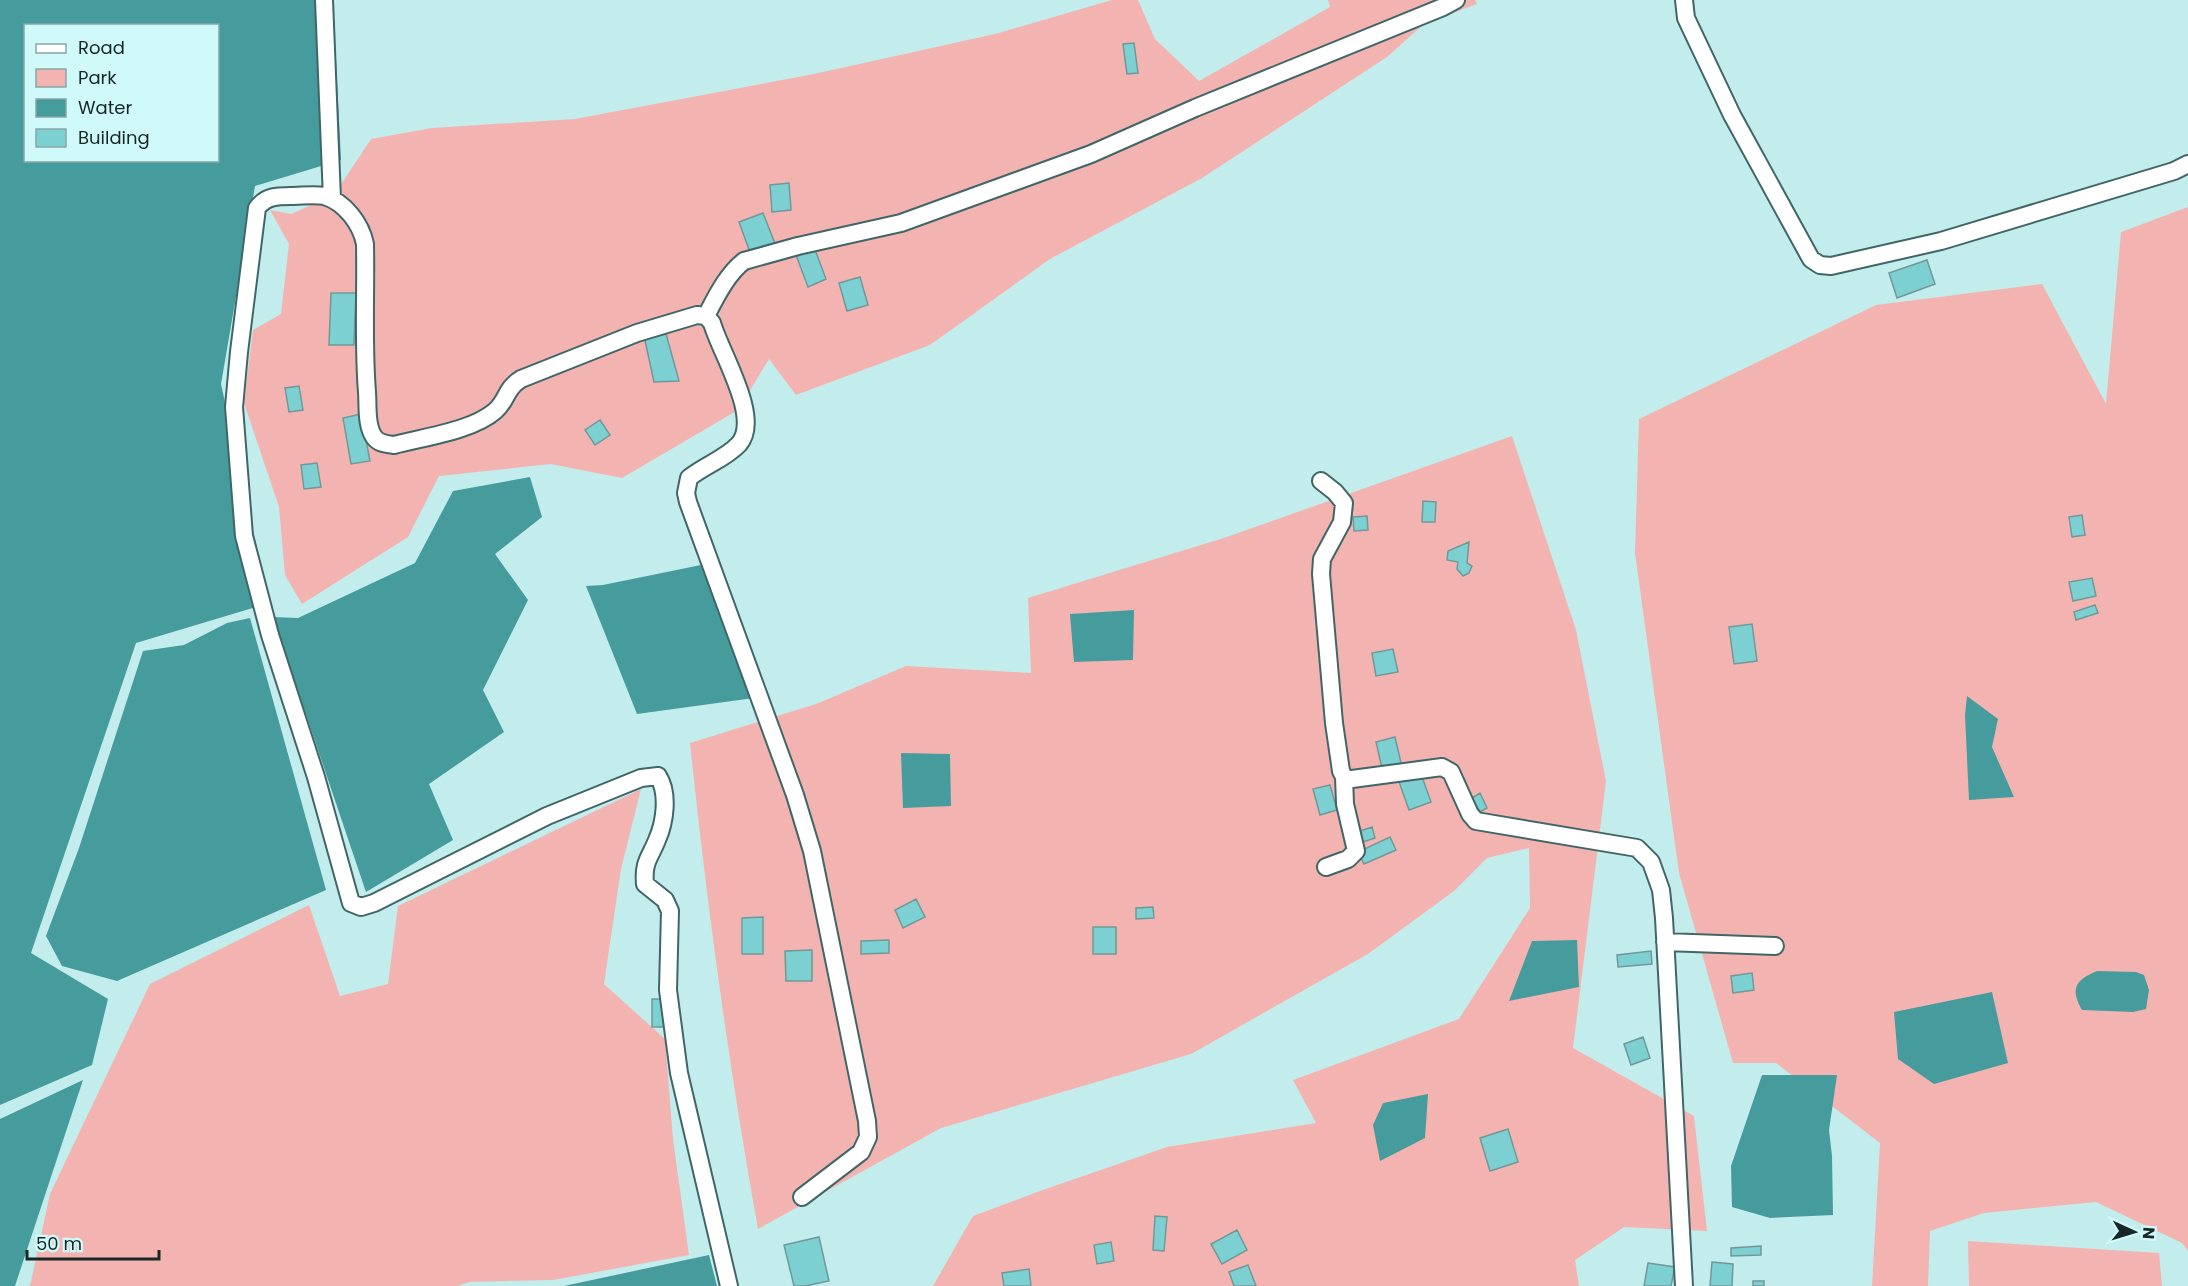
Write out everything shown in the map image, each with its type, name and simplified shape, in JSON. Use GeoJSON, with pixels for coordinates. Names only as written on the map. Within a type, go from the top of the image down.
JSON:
{"type":"FeatureCollection","features":[{"type":"Feature","properties":{"kind":"street"},"geometry":{"type":"LineString","coordinates":[[324,0],[332,199]]}},
{"type":"Feature","properties":{"kind":"street"},"geometry":{"type":"LineString","coordinates":[[706,316],[721,288],[738,265],[744,261],[798,246],[901,223],[1091,154],[1195,108],[1456,0]]}},
{"type":"Feature","properties":{"kind":"street"},"geometry":{"type":"LineString","coordinates":[[1684,0],[1686,18],[1732,116],[1811,259],[1820,265],[1831,266],[1941,241],[2174,171],[2188,164]]}},
{"type":"Feature","properties":{"kind":"street"},"geometry":{"type":"LineString","coordinates":[[729,1286],[679,1073],[668,990],[670,911],[665,900],[645,884],[646,863],[657,840],[663,819],[665,799],[662,781],[658,776],[641,778],[547,816],[374,903],[361,907],[356,906],[349,898],[316,777],[270,635],[244,536],[234,408],[238,352],[257,208],[268,198],[314,195],[332,199],[342,205],[363,233],[367,405],[373,436],[383,444],[394,445],[465,427],[484,419],[497,410],[508,389],[521,379],[637,333],[693,315],[706,316],[712,323],[744,406],[746,430],[742,440],[727,455],[689,478],[686,493],[813,851],[867,1121],[868,1137],[861,1152],[802,1197]]}},
{"type":"Feature","properties":{"kind":"street"},"geometry":{"type":"LineString","coordinates":[[1321,481],[1344,503],[1342,522],[1322,559],[1321,574],[1334,723],[1341,771],[1344,777],[1345,804],[1356,851],[1348,859],[1326,867]]}},
{"type":"Feature","properties":{"kind":"street"},"geometry":{"type":"LineString","coordinates":[[1344,777],[1352,779],[1442,767],[1451,772],[1470,814],[1476,821],[1637,848],[1651,862],[1661,890],[1684,1286]]}},
{"type":"Feature","properties":{"kind":"street"},"geometry":{"type":"LineString","coordinates":[[1665,942],[1775,946]]}},
{"type":"Feature","properties":{"kind":"green space"},"geometry":{"type":"Polygon","coordinates":[[[1112,0],[1138,0],[1155,39],[1199,81],[1330,7],[1328,0],[1475,0],[1477,4],[1425,23],[1387,57],[1202,178],[1050,259],[930,345],[796,395],[769,359],[738,410],[622,478],[551,464],[439,476],[408,537],[302,604],[285,575],[279,507],[244,403],[253,330],[281,314],[289,244],[270,210],[291,214],[334,195],[371,139],[432,128],[575,119],[814,74],[995,34],[1112,0]]]}},
{"type":"Feature","properties":{"kind":"green space"},"geometry":{"type":"Polygon","coordinates":[[[2188,207],[2188,1251],[2182,1243],[2096,1202],[1984,1213],[1930,1231],[1928,1286],[1872,1286],[1880,1143],[1776,1063],[1733,1063],[1679,873],[1635,553],[1639,419],[1876,305],[2042,284],[2106,404],[2121,232],[2188,207]]]}},
{"type":"Feature","properties":{"kind":"green space"},"geometry":{"type":"Polygon","coordinates":[[[1512,436],[1576,630],[1606,781],[1573,1048],[1694,1116],[1707,1231],[1624,1227],[1575,1260],[1579,1286],[933,1286],[973,1216],[1167,1147],[1316,1123],[1293,1080],[1459,1019],[1530,908],[1529,848],[1487,858],[1454,891],[1368,954],[1191,1054],[941,1128],[758,1229],[720,987],[690,743],[816,704],[906,666],[1031,673],[1028,598],[1227,537],[1512,436]]]}},
{"type":"Feature","properties":{"kind":"green space"},"geometry":{"type":"Polygon","coordinates":[[[641,789],[621,869],[604,984],[665,1039],[673,1139],[689,1255],[553,1280],[469,1282],[458,1286],[30,1286],[50,1194],[150,984],[309,905],[340,996],[388,984],[398,906],[641,789]]]}},
{"type":"Feature","properties":{"kind":"green space"},"geometry":{"type":"Polygon","coordinates":[[[1968,1241],[2159,1253],[2162,1286],[1969,1286],[1968,1241]]]}},
{"type":"Feature","properties":{"kind":"water"},"geometry":{"type":"Polygon","coordinates":[[[0,0],[333,0],[341,160],[255,186],[221,384],[269,603],[136,643],[31,953],[108,999],[92,1065],[0,1105],[0,0]]]}},
{"type":"Feature","properties":{"kind":"water"},"geometry":{"type":"Polygon","coordinates":[[[530,477],[542,517],[495,554],[528,600],[483,690],[504,732],[429,784],[453,840],[366,892],[273,617],[298,618],[415,563],[453,491],[530,477]]]}},
{"type":"Feature","properties":{"kind":"water"},"geometry":{"type":"Polygon","coordinates":[[[701,565],[754,698],[637,714],[586,586],[603,585],[701,565]]]}},
{"type":"Feature","properties":{"kind":"water"},"geometry":{"type":"Polygon","coordinates":[[[1134,610],[1133,660],[1074,662],[1070,614],[1134,610]]]}},
{"type":"Feature","properties":{"kind":"water"},"geometry":{"type":"Polygon","coordinates":[[[250,618],[326,890],[117,981],[62,966],[46,936],[79,848],[143,651],[184,645],[227,623],[250,618]]]}},
{"type":"Feature","properties":{"kind":"water"},"geometry":{"type":"Polygon","coordinates":[[[1967,696],[1998,719],[1992,747],[2014,797],[1969,800],[1965,715],[1967,696]]]}},
{"type":"Feature","properties":{"kind":"water"},"geometry":{"type":"Polygon","coordinates":[[[901,753],[950,754],[951,806],[903,808],[901,753]]]}},
{"type":"Feature","properties":{"kind":"water"},"geometry":{"type":"Polygon","coordinates":[[[1577,940],[1579,987],[1509,1001],[1532,941],[1577,940]]]}},
{"type":"Feature","properties":{"kind":"water"},"geometry":{"type":"Polygon","coordinates":[[[2097,971],[2136,972],[2144,975],[2149,990],[2146,1009],[2133,1012],[2082,1010],[2076,996],[2077,986],[2084,978],[2097,971]]]}},
{"type":"Feature","properties":{"kind":"water"},"geometry":{"type":"Polygon","coordinates":[[[1992,992],[2008,1063],[1934,1084],[1898,1059],[1894,1012],[1992,992]]]}},
{"type":"Feature","properties":{"kind":"water"},"geometry":{"type":"Polygon","coordinates":[[[1762,1075],[1837,1075],[1829,1130],[1833,1215],[1770,1218],[1732,1207],[1731,1166],[1762,1075]]]}},
{"type":"Feature","properties":{"kind":"water"},"geometry":{"type":"Polygon","coordinates":[[[83,1080],[15,1286],[0,1286],[0,1119],[83,1080]]]}},
{"type":"Feature","properties":{"kind":"water"},"geometry":{"type":"Polygon","coordinates":[[[1428,1094],[1425,1138],[1380,1161],[1373,1125],[1383,1103],[1428,1094]]]}},
{"type":"Feature","properties":{"kind":"water"},"geometry":{"type":"Polygon","coordinates":[[[709,1255],[717,1286],[564,1286],[709,1255]]]}},
{"type":"Feature","properties":{"kind":"building"},"geometry":{"type":"Polygon","coordinates":[[[1134,43],[1138,73],[1127,74],[1123,44],[1134,43]]]}},
{"type":"Feature","properties":{"kind":"building"},"geometry":{"type":"Polygon","coordinates":[[[789,183],[791,210],[772,212],[770,185],[789,183]]]}},
{"type":"Feature","properties":{"kind":"building"},"geometry":{"type":"Polygon","coordinates":[[[763,213],[776,246],[751,255],[739,222],[763,213]]]}},
{"type":"Feature","properties":{"kind":"building"},"geometry":{"type":"Polygon","coordinates":[[[814,247],[826,279],[808,287],[796,255],[814,247]]]}},
{"type":"Feature","properties":{"kind":"building"},"geometry":{"type":"Polygon","coordinates":[[[1927,260],[1935,284],[1897,298],[1889,273],[1927,260]]]}},
{"type":"Feature","properties":{"kind":"building"},"geometry":{"type":"Polygon","coordinates":[[[860,277],[868,305],[847,311],[839,283],[860,277]]]}},
{"type":"Feature","properties":{"kind":"building"},"geometry":{"type":"Polygon","coordinates":[[[331,293],[356,293],[354,345],[329,345],[331,293]]]}},
{"type":"Feature","properties":{"kind":"building"},"geometry":{"type":"Polygon","coordinates":[[[665,330],[679,381],[654,382],[644,336],[665,330]]]}},
{"type":"Feature","properties":{"kind":"building"},"geometry":{"type":"Polygon","coordinates":[[[299,386],[303,410],[289,412],[285,388],[299,386]]]}},
{"type":"Feature","properties":{"kind":"building"},"geometry":{"type":"Polygon","coordinates":[[[361,414],[370,461],[351,464],[343,418],[361,414]]]}},
{"type":"Feature","properties":{"kind":"building"},"geometry":{"type":"Polygon","coordinates":[[[600,420],[610,435],[595,445],[585,430],[600,420]]]}},
{"type":"Feature","properties":{"kind":"building"},"geometry":{"type":"Polygon","coordinates":[[[317,463],[321,487],[304,489],[301,465],[317,463]]]}},
{"type":"Feature","properties":{"kind":"building"},"geometry":{"type":"Polygon","coordinates":[[[1423,501],[1436,502],[1435,522],[1422,522],[1423,501]]]}},
{"type":"Feature","properties":{"kind":"building"},"geometry":{"type":"Polygon","coordinates":[[[2082,515],[2085,535],[2072,537],[2069,517],[2082,515]]]}},
{"type":"Feature","properties":{"kind":"building"},"geometry":{"type":"Polygon","coordinates":[[[1367,516],[1368,530],[1354,531],[1353,517],[1367,516]]]}},
{"type":"Feature","properties":{"kind":"building"},"geometry":{"type":"Polygon","coordinates":[[[1469,542],[1467,563],[1472,566],[1469,573],[1463,576],[1457,569],[1458,562],[1447,560],[1448,551],[1469,542]]]}},
{"type":"Feature","properties":{"kind":"building"},"geometry":{"type":"Polygon","coordinates":[[[2092,578],[2096,596],[2073,601],[2069,582],[2092,578]]]}},
{"type":"Feature","properties":{"kind":"building"},"geometry":{"type":"Polygon","coordinates":[[[2095,605],[2098,613],[2076,620],[2074,612],[2095,605]]]}},
{"type":"Feature","properties":{"kind":"building"},"geometry":{"type":"Polygon","coordinates":[[[1752,624],[1757,661],[1734,664],[1729,627],[1752,624]]]}},
{"type":"Feature","properties":{"kind":"building"},"geometry":{"type":"Polygon","coordinates":[[[1393,649],[1398,672],[1376,676],[1372,653],[1393,649]]]}},
{"type":"Feature","properties":{"kind":"building"},"geometry":{"type":"Polygon","coordinates":[[[1395,737],[1401,763],[1382,768],[1376,742],[1395,737]]]}},
{"type":"Feature","properties":{"kind":"building"},"geometry":{"type":"Polygon","coordinates":[[[1420,771],[1431,802],[1409,810],[1398,779],[1420,771]]]}},
{"type":"Feature","properties":{"kind":"building"},"geometry":{"type":"Polygon","coordinates":[[[1330,785],[1337,810],[1320,815],[1313,789],[1330,785]]]}},
{"type":"Feature","properties":{"kind":"building"},"geometry":{"type":"Polygon","coordinates":[[[1480,793],[1487,808],[1480,812],[1472,798],[1480,793]]]}},
{"type":"Feature","properties":{"kind":"building"},"geometry":{"type":"Polygon","coordinates":[[[1372,827],[1375,838],[1360,843],[1357,832],[1372,827]]]}},
{"type":"Feature","properties":{"kind":"building"},"geometry":{"type":"Polygon","coordinates":[[[1390,837],[1396,850],[1364,864],[1358,852],[1390,837]]]}},
{"type":"Feature","properties":{"kind":"building"},"geometry":{"type":"Polygon","coordinates":[[[916,899],[925,917],[903,928],[895,910],[916,899]]]}},
{"type":"Feature","properties":{"kind":"building"},"geometry":{"type":"Polygon","coordinates":[[[1153,907],[1154,918],[1136,919],[1136,908],[1153,907]]]}},
{"type":"Feature","properties":{"kind":"building"},"geometry":{"type":"Polygon","coordinates":[[[763,917],[763,954],[742,954],[742,918],[763,917]]]}},
{"type":"Feature","properties":{"kind":"building"},"geometry":{"type":"Polygon","coordinates":[[[1093,927],[1116,927],[1116,954],[1093,954],[1093,927]]]}},
{"type":"Feature","properties":{"kind":"building"},"geometry":{"type":"Polygon","coordinates":[[[889,940],[889,953],[861,954],[861,941],[889,940]]]}},
{"type":"Feature","properties":{"kind":"building"},"geometry":{"type":"Polygon","coordinates":[[[812,950],[812,981],[786,981],[785,951],[812,950]]]}},
{"type":"Feature","properties":{"kind":"building"},"geometry":{"type":"Polygon","coordinates":[[[1651,951],[1652,964],[1618,967],[1617,955],[1651,951]]]}},
{"type":"Feature","properties":{"kind":"building"},"geometry":{"type":"Polygon","coordinates":[[[1752,973],[1754,990],[1733,993],[1731,976],[1752,973]]]}},
{"type":"Feature","properties":{"kind":"building"},"geometry":{"type":"Polygon","coordinates":[[[652,999],[668,999],[668,1027],[652,1027],[652,999]]]}},
{"type":"Feature","properties":{"kind":"building"},"geometry":{"type":"Polygon","coordinates":[[[1643,1037],[1650,1058],[1631,1065],[1624,1044],[1643,1037]]]}},
{"type":"Feature","properties":{"kind":"building"},"geometry":{"type":"Polygon","coordinates":[[[1508,1129],[1518,1162],[1490,1171],[1480,1138],[1508,1129]]]}},
{"type":"Feature","properties":{"kind":"building"},"geometry":{"type":"Polygon","coordinates":[[[1155,1216],[1167,1217],[1164,1251],[1153,1250],[1155,1216]]]}},
{"type":"Feature","properties":{"kind":"building"},"geometry":{"type":"Polygon","coordinates":[[[1237,1230],[1247,1250],[1222,1264],[1211,1244],[1237,1230]]]}},
{"type":"Feature","properties":{"kind":"building"},"geometry":{"type":"Polygon","coordinates":[[[819,1237],[829,1281],[794,1286],[784,1245],[819,1237]]]}},
{"type":"Feature","properties":{"kind":"building"},"geometry":{"type":"Polygon","coordinates":[[[1111,1242],[1114,1261],[1097,1264],[1094,1245],[1111,1242]]]}},
{"type":"Feature","properties":{"kind":"building"},"geometry":{"type":"Polygon","coordinates":[[[1761,1246],[1761,1255],[1731,1256],[1731,1248],[1761,1246]]]}},
{"type":"Feature","properties":{"kind":"building"},"geometry":{"type":"Polygon","coordinates":[[[1712,1262],[1733,1264],[1732,1286],[1710,1286],[1712,1262]]]}},
{"type":"Feature","properties":{"kind":"building"},"geometry":{"type":"Polygon","coordinates":[[[1648,1263],[1675,1267],[1671,1286],[1644,1286],[1648,1263]]]}},
{"type":"Feature","properties":{"kind":"building"},"geometry":{"type":"Polygon","coordinates":[[[1248,1265],[1256,1286],[1234,1286],[1229,1272],[1248,1265]]]}},
{"type":"Feature","properties":{"kind":"building"},"geometry":{"type":"Polygon","coordinates":[[[1029,1269],[1031,1286],[1004,1286],[1002,1273],[1029,1269]]]}},
{"type":"Feature","properties":{"kind":"building"},"geometry":{"type":"Polygon","coordinates":[[[1753,1281],[1764,1281],[1764,1286],[1753,1286],[1753,1281]]]}}]}
